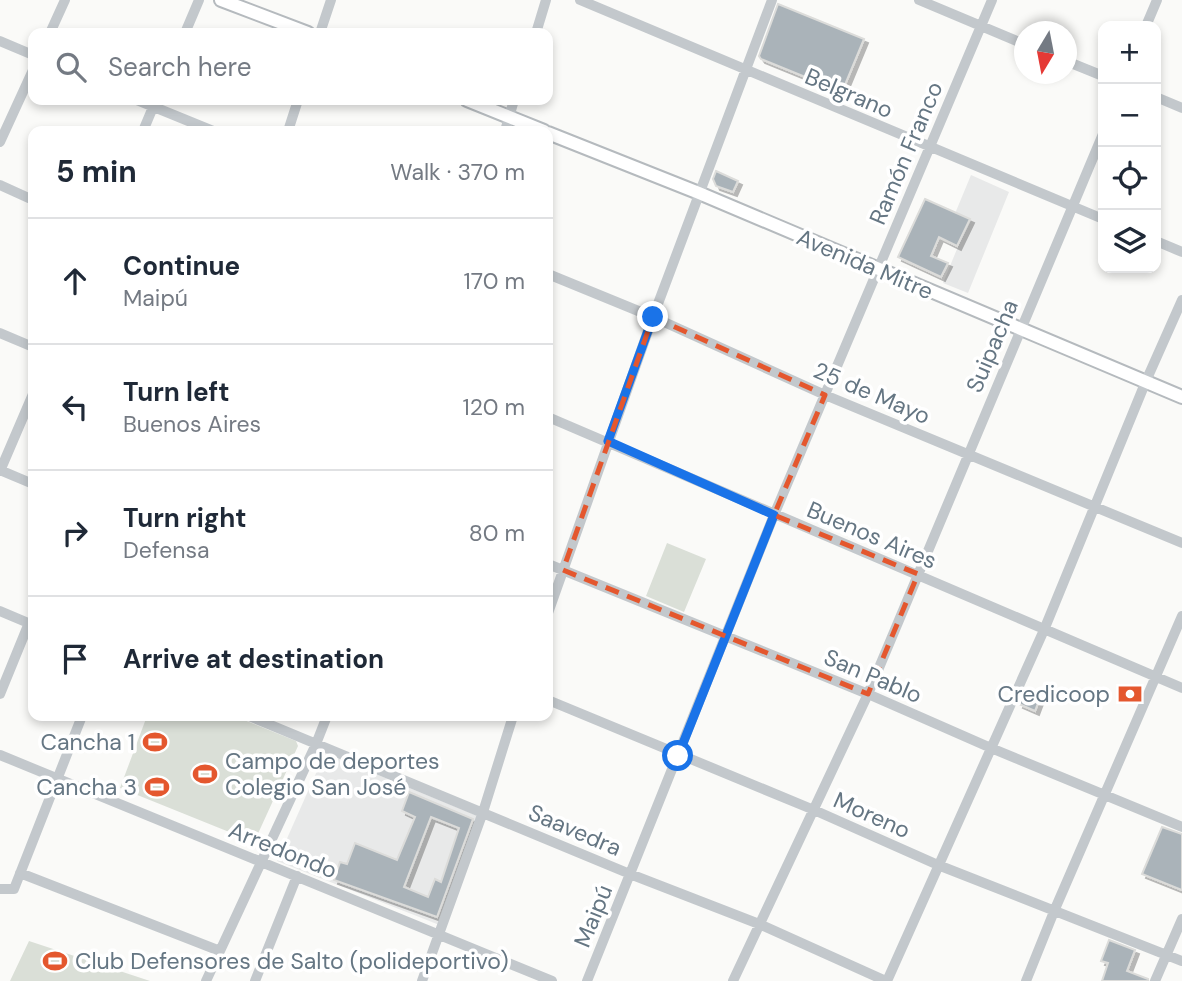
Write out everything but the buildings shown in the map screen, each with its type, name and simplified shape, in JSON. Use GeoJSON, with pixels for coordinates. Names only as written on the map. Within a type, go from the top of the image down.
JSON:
{"type":"FeatureCollection","features":[{"type":"Feature","properties":{"kind":"main road"},"geometry":{"type":"LineString","coordinates":[[221,0],[295,28]]}},
{"type":"Feature","properties":{"kind":"main road","name":"Avenida Mitre"},"geometry":{"type":"LineString","coordinates":[[479,105],[531,126]]}},
{"type":"Feature","properties":{"kind":"main road","name":"Avenida Mitre"},"geometry":{"type":"LineString","coordinates":[[553,135],[699,193],[1182,397]]}},
{"type":"Feature","properties":{"kind":"street"},"geometry":{"type":"LineString","coordinates":[[52,28],[65,0]]}},
{"type":"Feature","properties":{"kind":"street"},"geometry":{"type":"LineString","coordinates":[[186,28],[198,0]]}},
{"type":"Feature","properties":{"kind":"street"},"geometry":{"type":"LineString","coordinates":[[322,28],[331,0]]}},
{"type":"Feature","properties":{"kind":"street"},"geometry":{"type":"LineString","coordinates":[[538,28],[546,0]]}},
{"type":"Feature","properties":{"kind":"street","name":"Belgrano"},"geometry":{"type":"LineString","coordinates":[[580,0],[1098,217]]}},
{"type":"Feature","properties":{"kind":"street"},"geometry":{"type":"LineString","coordinates":[[553,599],[653,317],[772,0]]}},
{"type":"Feature","properties":{"kind":"street"},"geometry":{"type":"LineString","coordinates":[[919,0],[1014,40]]}},
{"type":"Feature","properties":{"kind":"street","name":"Ramón Franco"},"geometry":{"type":"LineString","coordinates":[[774,515],[992,0]]}},
{"type":"Feature","properties":{"kind":"street"},"geometry":{"type":"LineString","coordinates":[[1148,21],[1157,0]]}},
{"type":"Feature","properties":{"kind":"street"},"geometry":{"type":"LineString","coordinates":[[0,41],[28,53]]}},
{"type":"Feature","properties":{"kind":"street"},"geometry":{"type":"LineString","coordinates":[[1077,65],[1098,74]]}},
{"type":"Feature","properties":{"kind":"street"},"geometry":{"type":"LineString","coordinates":[[0,142],[28,81]]}},
{"type":"Feature","properties":{"kind":"street"},"geometry":{"type":"LineString","coordinates":[[1161,99],[1182,108]]}},
{"type":"Feature","properties":{"kind":"street"},"geometry":{"type":"LineString","coordinates":[[145,126],[154,105]]}},
{"type":"Feature","properties":{"kind":"street"},"geometry":{"type":"LineString","coordinates":[[159,105],[203,126]]}},
{"type":"Feature","properties":{"kind":"street"},"geometry":{"type":"LineString","coordinates":[[290,126],[296,105]]}},
{"type":"Feature","properties":{"kind":"street"},"geometry":{"type":"LineString","coordinates":[[506,126],[513,105]]}},
{"type":"Feature","properties":{"kind":"street","name":"Suipacha"},"geometry":{"type":"LineString","coordinates":[[733,981],[868,694],[1098,147]]}},
{"type":"Feature","properties":{"kind":"street"},"geometry":{"type":"LineString","coordinates":[[0,185],[28,198]]}},
{"type":"Feature","properties":{"kind":"street"},"geometry":{"type":"LineString","coordinates":[[1161,243],[1182,252]]}},
{"type":"Feature","properties":{"kind":"street","name":"25 de Mayo"},"geometry":{"type":"LineString","coordinates":[[553,276],[653,317],[825,395],[1182,543]]}},
{"type":"Feature","properties":{"kind":"street"},"geometry":{"type":"LineString","coordinates":[[886,981],[1044,630],[1182,300]]}},
{"type":"Feature","properties":{"kind":"street"},"geometry":{"type":"LineString","coordinates":[[0,333],[28,345]]}},
{"type":"Feature","properties":{"kind":"street"},"geometry":{"type":"LineString","coordinates":[[28,406],[0,470],[28,482]]}},
{"type":"Feature","properties":{"kind":"street","name":"Buenos Aires"},"geometry":{"type":"LineString","coordinates":[[553,419],[1182,688]]}},
{"type":"Feature","properties":{"kind":"street","name":"Maipú"},"geometry":{"type":"LineString","coordinates":[[587,981],[774,515]]}},
{"type":"Feature","properties":{"kind":"street","name":"San Pablo"},"geometry":{"type":"LineString","coordinates":[[553,566],[868,694],[1182,827]]}},
{"type":"Feature","properties":{"kind":"street"},"geometry":{"type":"LineString","coordinates":[[0,611],[28,623]]}},
{"type":"Feature","properties":{"kind":"street"},"geometry":{"type":"LineString","coordinates":[[1026,981],[1182,616]]}},
{"type":"Feature","properties":{"kind":"street"},"geometry":{"type":"LineString","coordinates":[[0,694],[28,631]]}},
{"type":"Feature","properties":{"kind":"street","name":"Moreno"},"geometry":{"type":"LineString","coordinates":[[553,703],[814,810],[938,865],[1182,961]]}},
{"type":"Feature","properties":{"kind":"street"},"geometry":{"type":"LineString","coordinates":[[0,889],[14,889],[80,721]]}},
{"type":"Feature","properties":{"kind":"street","name":"Saavedra"},"geometry":{"type":"LineString","coordinates":[[261,721],[630,874],[759,924],[886,981]]}},
{"type":"Feature","properties":{"kind":"street"},"geometry":{"type":"LineString","coordinates":[[206,981],[325,721]]}},
{"type":"Feature","properties":{"kind":"street"},"geometry":{"type":"LineString","coordinates":[[422,981],[483,812],[511,721]]}},
{"type":"Feature","properties":{"kind":"street","name":"Arredondo"},"geometry":{"type":"LineString","coordinates":[[0,755],[552,981]]}},
{"type":"Feature","properties":{"kind":"street"},"geometry":{"type":"LineString","coordinates":[[20,873],[220,951]]}},
{"type":"Feature","properties":{"kind":"street"},"geometry":{"type":"LineString","coordinates":[[255,981],[297,876]]}},
{"type":"Feature","properties":{"kind":"street"},"geometry":{"type":"LineString","coordinates":[[1156,981],[1182,919]]}},
{"type":"Feature","properties":{"kind":"highlighted area"},"geometry":{"type":"Polygon","coordinates":[[[653,317],[825,395],[774,515],[918,574],[868,694],[563,570],[653,317]]]}},
{"type":"Feature","properties":{"kind":"shaded area"},"geometry":{"type":"Polygon","coordinates":[[[971,175],[1009,192],[968,293],[943,283],[969,220],[954,216],[971,175]]]}},
{"type":"Feature","properties":{"kind":"shaded area"},"geometry":{"type":"Polygon","coordinates":[[[667,543],[706,559],[684,612],[646,596],[667,543]]]}},
{"type":"Feature","properties":{"kind":"shaded area","name":"Campo de deportes Colegio San José"},"geometry":{"type":"Polygon","coordinates":[[[145,721],[246,721],[296,741],[298,746],[256,838],[249,840],[120,788],[145,721]]]}},
{"type":"Feature","properties":{"kind":"shaded area"},"geometry":{"type":"Polygon","coordinates":[[[325,753],[480,817],[442,926],[277,861],[325,753]]]}},
{"type":"Feature","properties":{"kind":"shaded area","name":"Club Defensores de Salto (polideportivo)"},"geometry":{"type":"Polygon","coordinates":[[[29,941],[150,981],[10,981],[29,941]]]}},
{"type":"Feature","properties":{"kind":"place","name":"Credicoop"},"geometry":{"type":"Point","coordinates":[1130,694]}},
{"type":"Feature","properties":{"kind":"place","name":"Cancha 1"},"geometry":{"type":"Point","coordinates":[155,742]}},
{"type":"Feature","properties":{"kind":"place","name":"Campo de deportes Colegio San José"},"geometry":{"type":"Point","coordinates":[205,774]}},
{"type":"Feature","properties":{"kind":"place","name":"Cancha 3"},"geometry":{"type":"Point","coordinates":[157,787]}},
{"type":"Feature","properties":{"kind":"place","name":"Club Defensores de Salto (polideportivo)"},"geometry":{"type":"Point","coordinates":[55,961]}},
{"type":"Feature","properties":{"kind":"route"},"geometry":{"type":"LineString","coordinates":[[653,317],[608,441],[774,515],[678,756]]}}]}
